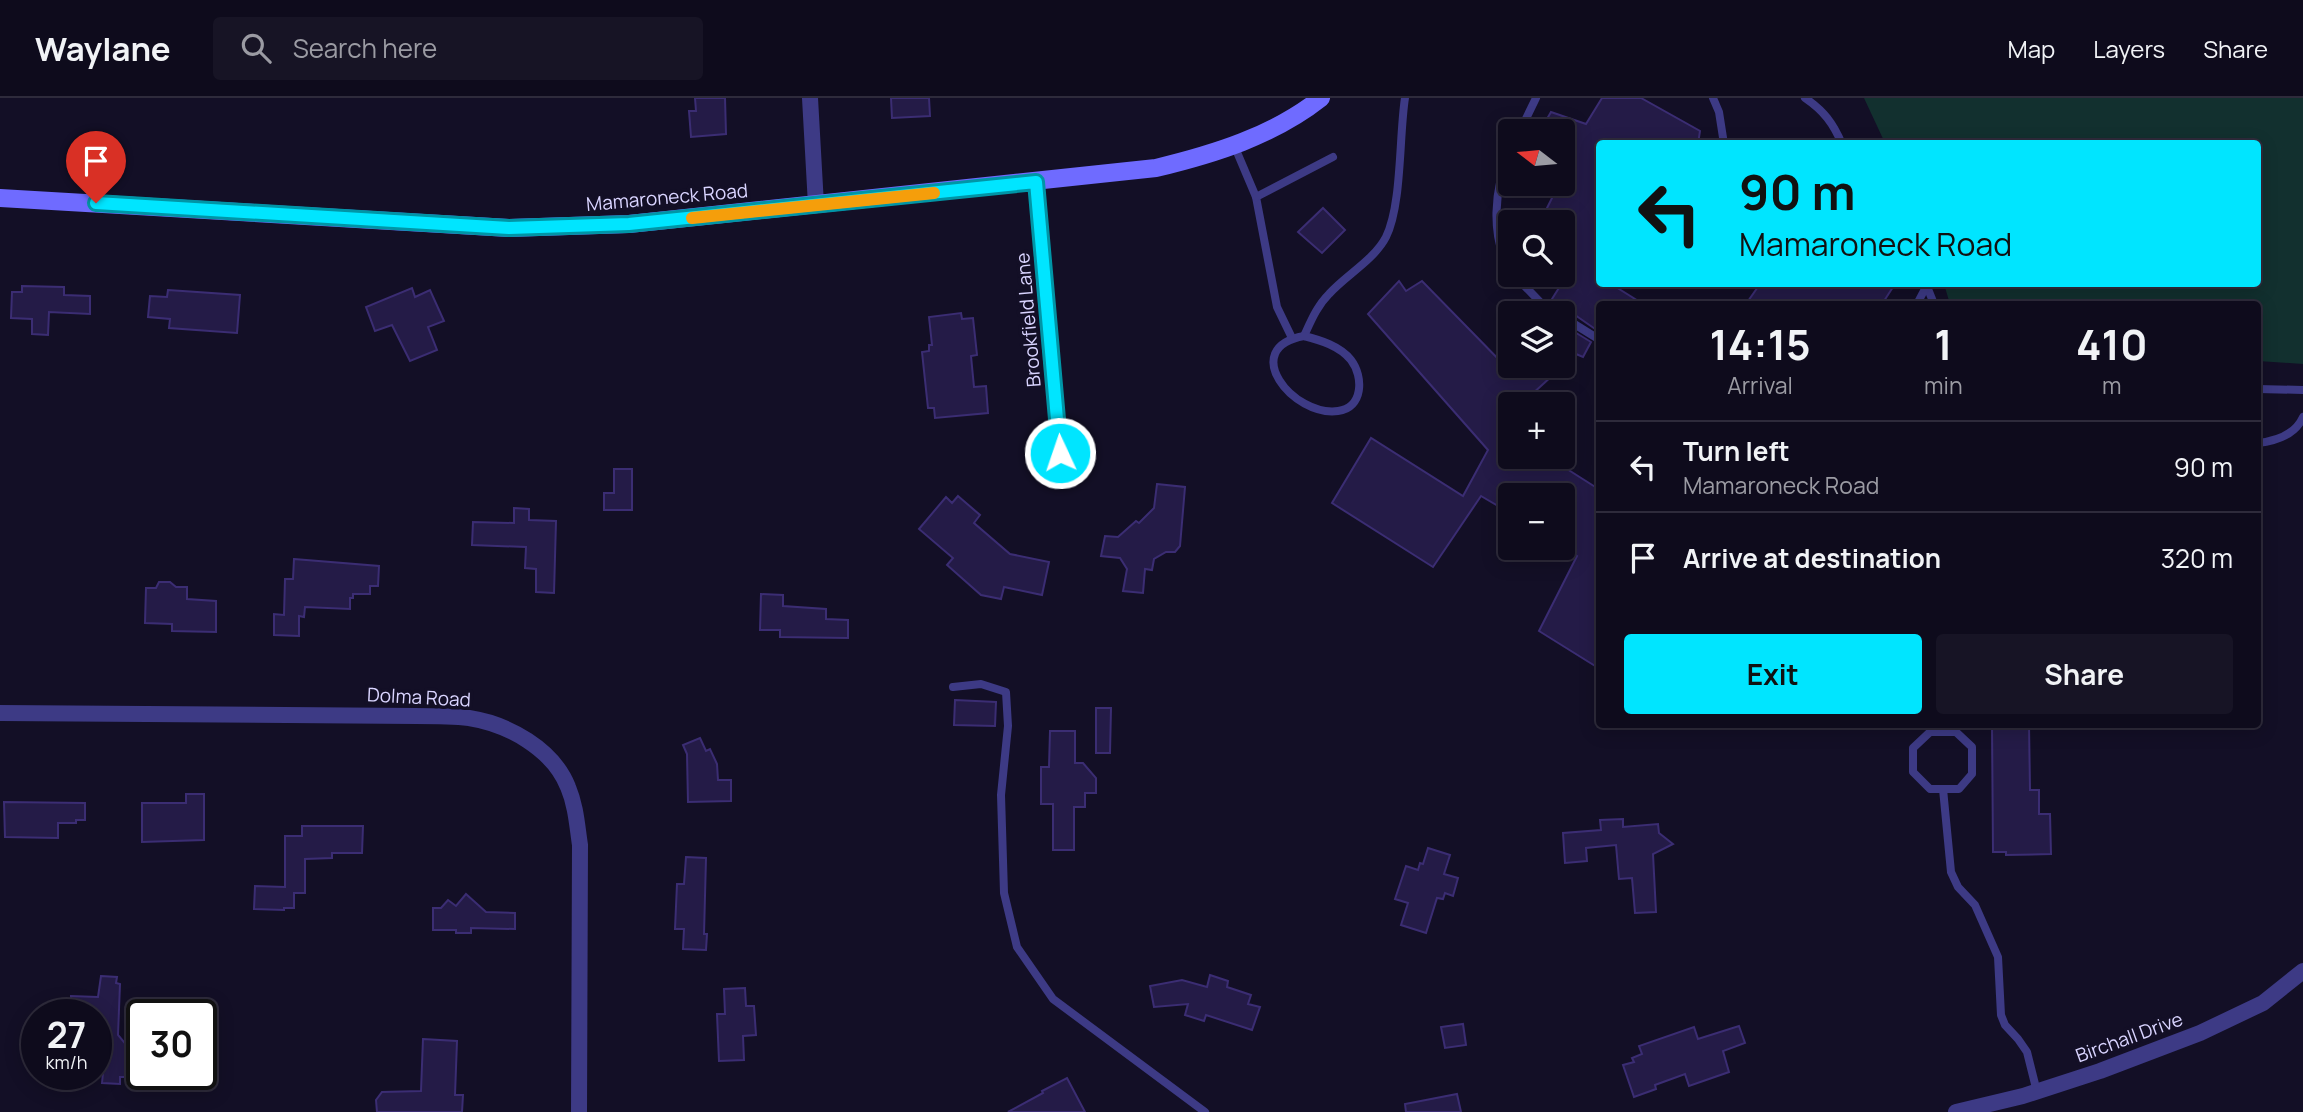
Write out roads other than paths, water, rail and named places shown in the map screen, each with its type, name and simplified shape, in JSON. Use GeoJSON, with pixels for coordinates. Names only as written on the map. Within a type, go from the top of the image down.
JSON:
{"type":"FeatureCollection","features":[{"type":"Feature","properties":{"kind":"street"},"geometry":{"type":"LineString","coordinates":[[810,98],[816,205]]}},
{"type":"Feature","properties":{"kind":"street","name":"Mamaroneck Road"},"geometry":{"type":"LineString","coordinates":[[0,198],[509,228],[629,224],[1156,168],[1248,140],[1310,107],[1321,98]]}},
{"type":"Feature","properties":{"kind":"street","name":"Brookfield Lane"},"geometry":{"type":"LineString","coordinates":[[1036,182],[1060,453]]}},
{"type":"Feature","properties":{"kind":"street","name":"Dolma Road"},"geometry":{"type":"LineString","coordinates":[[0,713],[469,718],[496,725],[540,749],[555,765],[567,784],[575,808],[580,845],[579,1112]]}},
{"type":"Feature","properties":{"kind":"street","name":"Birchall Drive"},"geometry":{"type":"LineString","coordinates":[[1956,1112],[2037,1092],[2200,1033],[2263,1003],[2303,971]]}},
{"type":"Feature","properties":{"kind":"lane"},"geometry":{"type":"LineString","coordinates":[[1304,336],[1316,310],[1328,295],[1378,248],[1386,237],[1394,206],[1405,98]]}},
{"type":"Feature","properties":{"kind":"lane"},"geometry":{"type":"LineString","coordinates":[[1526,119],[1536,98]]}},
{"type":"Feature","properties":{"kind":"lane"},"geometry":{"type":"LineString","coordinates":[[1713,98],[1719,112],[1723,140]]}},
{"type":"Feature","properties":{"kind":"lane"},"geometry":{"type":"LineString","coordinates":[[1805,98],[1820,108],[1832,123],[1840,140]]}},
{"type":"Feature","properties":{"kind":"lane"},"geometry":{"type":"LineString","coordinates":[[1234,145],[1256,197],[1278,307],[1292,338]]}},
{"type":"Feature","properties":{"kind":"lane"},"geometry":{"type":"LineString","coordinates":[[1256,197],[1333,157]]}},
{"type":"Feature","properties":{"kind":"lane"},"geometry":{"type":"LineString","coordinates":[[1498,236],[1499,196]]}},
{"type":"Feature","properties":{"kind":"lane"},"geometry":{"type":"LineString","coordinates":[[1526,287],[1540,301]]}},
{"type":"Feature","properties":{"kind":"lane"},"geometry":{"type":"LineString","coordinates":[[1575,324],[1596,338]]}},
{"type":"Feature","properties":{"kind":"lane"},"geometry":{"type":"LineString","coordinates":[[1304,336],[1328,343],[1352,361],[1358,375],[1360,391],[1354,404],[1345,410],[1334,412],[1297,400],[1277,380],[1275,354],[1280,345],[1292,338],[1304,336]]}},
{"type":"Feature","properties":{"kind":"lane"},"geometry":{"type":"LineString","coordinates":[[2261,389],[2303,390]]}},
{"type":"Feature","properties":{"kind":"lane"},"geometry":{"type":"LineString","coordinates":[[2261,443],[2274,441],[2298,428],[2303,418]]}},
{"type":"Feature","properties":{"kind":"lane"},"geometry":{"type":"LineString","coordinates":[[953,687],[981,684],[1006,692],[1008,726],[1001,795],[1004,893],[1017,947],[1053,999],[1205,1112]]}},
{"type":"Feature","properties":{"kind":"lane"},"geometry":{"type":"LineString","coordinates":[[1930,732],[1956,732],[1972,747],[1972,774],[1959,789],[1943,789],[1930,789],[1913,772],[1913,748],[1930,732]]}},
{"type":"Feature","properties":{"kind":"lane"},"geometry":{"type":"LineString","coordinates":[[1943,789],[1951,872],[1958,887],[1975,905],[1998,957],[2001,1016],[2027,1052],[2037,1092]]}}]}
